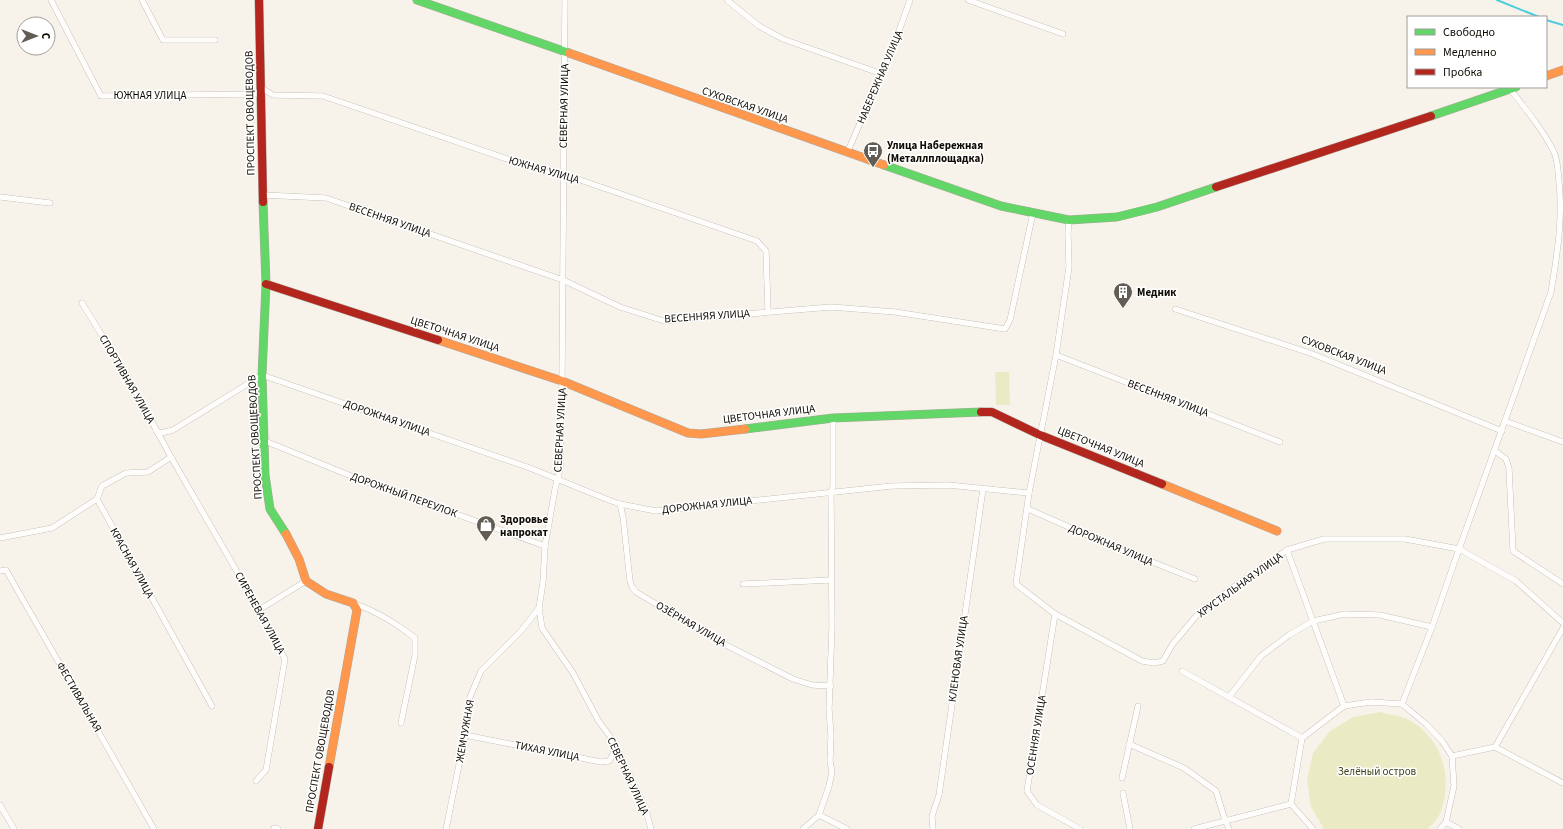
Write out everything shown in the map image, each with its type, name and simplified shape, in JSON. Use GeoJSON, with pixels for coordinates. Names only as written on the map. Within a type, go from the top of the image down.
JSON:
{"type":"FeatureCollection","features":[{"type":"Feature","properties":{"kind":"street","name":"ЮЖНАЯ УЛИЦА"},"geometry":{"type":"LineString","coordinates":[[51,0],[101,96],[260,90],[273,95],[323,96],[545,172],[563,174],[757,241],[766,251],[768,311]]}},
{"type":"Feature","properties":{"kind":"street"},"geometry":{"type":"LineString","coordinates":[[142,0],[163,40],[215,40]]}},
{"type":"Feature","properties":{"kind":"street","name":"ПРОСПЕКТ ОВОЩЕВОДОВ"},"geometry":{"type":"LineString","coordinates":[[259,0],[260,90],[266,284],[262,375],[265,475],[270,509],[289,539],[299,559],[306,582]]}},
{"type":"Feature","properties":{"kind":"street","name":"СУХОВСКАЯ УЛИЦА"},"geometry":{"type":"LineString","coordinates":[[417,0],[1001,206],[1033,214],[1069,220],[1117,217],[1134,214],[1512,88]]}},
{"type":"Feature","properties":{"kind":"street","name":"СЕВЕРНАЯ УЛИЦА"},"geometry":{"type":"LineString","coordinates":[[565,0],[560,469],[545,546],[539,608],[542,628],[573,672],[598,720],[614,742],[645,807],[651,829]]}},
{"type":"Feature","properties":{"kind":"street"},"geometry":{"type":"LineString","coordinates":[[727,0],[759,26],[783,39],[882,74]]}},
{"type":"Feature","properties":{"kind":"street","name":"НАБЕРЕЖНАЯ УЛИЦА"},"geometry":{"type":"LineString","coordinates":[[848,153],[893,48],[910,0]]}},
{"type":"Feature","properties":{"kind":"street"},"geometry":{"type":"LineString","coordinates":[[968,0],[1063,34]]}},
{"type":"Feature","properties":{"kind":"street"},"geometry":{"type":"LineString","coordinates":[[1547,76],[1563,70]]}},
{"type":"Feature","properties":{"kind":"street"},"geometry":{"type":"LineString","coordinates":[[1402,704],[1432,627],[1550,292],[1558,250],[1561,204],[1558,169],[1554,152],[1512,88]]}},
{"type":"Feature","properties":{"kind":"street","name":"ВЕСЕННЯЯ УЛИЦА"},"geometry":{"type":"LineString","coordinates":[[263,195],[326,198],[563,280],[620,307],[664,321],[768,311],[830,307],[888,311],[1005,329],[1010,320],[1033,214]]}},
{"type":"Feature","properties":{"kind":"street"},"geometry":{"type":"LineString","coordinates":[[0,197],[50,203]]}},
{"type":"Feature","properties":{"kind":"street"},"geometry":{"type":"LineString","coordinates":[[1055,614],[1016,584],[1029,494],[1056,355],[1069,267],[1069,220]]}},
{"type":"Feature","properties":{"kind":"street","name":"ЦВЕТОЧНАЯ УЛИЦА"},"geometry":{"type":"LineString","coordinates":[[266,284],[562,382],[688,433],[701,434],[833,418],[992,412],[1040,434],[1277,531]]}},
{"type":"Feature","properties":{"kind":"street","name":"СПОРТИВНАЯ УЛИЦА"},"geometry":{"type":"LineString","coordinates":[[82,303],[127,376],[171,457]]}},
{"type":"Feature","properties":{"kind":"street","name":"СУХОВСКАЯ УЛИЦА"},"geometry":{"type":"LineString","coordinates":[[1175,309],[1310,352],[1502,431]]}},
{"type":"Feature","properties":{"kind":"street","name":"ВЕСЕННЯЯ УЛИЦА"},"geometry":{"type":"LineString","coordinates":[[1056,355],[1280,442]]}},
{"type":"Feature","properties":{"kind":"street"},"geometry":{"type":"LineString","coordinates":[[156,431],[161,433],[173,430],[262,375]]}},
{"type":"Feature","properties":{"kind":"street","name":"ДОРОЖНАЯ УЛИЦА"},"geometry":{"type":"LineString","coordinates":[[262,375],[530,468],[620,504],[656,511],[899,486],[948,485],[1029,494]]}},
{"type":"Feature","properties":{"kind":"street"},"geometry":{"type":"LineString","coordinates":[[803,829],[819,815],[832,772],[830,761],[831,736],[829,709],[832,580],[830,492],[833,486],[833,418]]}},
{"type":"Feature","properties":{"kind":"street"},"geometry":{"type":"LineString","coordinates":[[1505,422],[1563,442]]}},
{"type":"Feature","properties":{"kind":"street","name":"ДОРОЖНЫЙ ПЕРЕУЛОК"},"geometry":{"type":"LineString","coordinates":[[265,441],[356,478],[545,546]]}},
{"type":"Feature","properties":{"kind":"street"},"geometry":{"type":"LineString","coordinates":[[1495,451],[1506,459],[1509,468],[1513,551],[1563,584]]}},
{"type":"Feature","properties":{"kind":"street"},"geometry":{"type":"LineString","coordinates":[[0,538],[52,528],[97,499],[102,486],[126,473],[148,472],[171,457]]}},
{"type":"Feature","properties":{"kind":"street","name":"СИРЕНЕВАЯ УЛИЦА"},"geometry":{"type":"LineString","coordinates":[[171,457],[259,610],[285,659],[266,770],[256,781]]}},
{"type":"Feature","properties":{"kind":"street","name":"КЛЕНОВАЯ УЛИЦА"},"geometry":{"type":"LineString","coordinates":[[932,829],[932,816],[939,795],[983,489]]}},
{"type":"Feature","properties":{"kind":"street","name":"КРАСНАЯ УЛИЦА"},"geometry":{"type":"LineString","coordinates":[[97,499],[212,706]]}},
{"type":"Feature","properties":{"kind":"street","name":"ОЗЁРНАЯ УЛИЦА"},"geometry":{"type":"LineString","coordinates":[[620,504],[630,581],[636,592],[720,642],[793,679],[812,685],[830,686]]}},
{"type":"Feature","properties":{"kind":"street","name":"ДОРОЖНАЯ УЛИЦА"},"geometry":{"type":"LineString","coordinates":[[1028,509],[1112,546],[1195,579]]}},
{"type":"Feature","properties":{"kind":"street"},"geometry":{"type":"LineString","coordinates":[[1344,706],[1287,550],[1324,539],[1405,538],[1459,549],[1516,581],[1563,623]]}},
{"type":"Feature","properties":{"kind":"street","name":"ХРУСТАЛЬНАЯ УЛИЦА"},"geometry":{"type":"LineString","coordinates":[[1055,614],[1142,661],[1154,663],[1163,661],[1172,645],[1197,615],[1235,586],[1287,550]]}},
{"type":"Feature","properties":{"kind":"street","name":"ФЕСТИВАЛЬНАЯ"},"geometry":{"type":"LineString","coordinates":[[0,572],[6,570],[154,829]]}},
{"type":"Feature","properties":{"kind":"street"},"geometry":{"type":"LineString","coordinates":[[743,584],[832,580]]}},
{"type":"Feature","properties":{"kind":"street"},"geometry":{"type":"LineString","coordinates":[[259,610],[306,582],[326,594],[373,610],[402,627],[415,638],[415,655],[401,723]]}},
{"type":"Feature","properties":{"kind":"street","name":"ПРОСПЕКТ ОВОЩЕВОДОВ"},"geometry":{"type":"LineString","coordinates":[[318,829],[357,610],[353,603]]}},
{"type":"Feature","properties":{"kind":"street","name":"ЖЕМЧУЖНАЯ"},"geometry":{"type":"LineString","coordinates":[[446,829],[465,734],[470,697],[482,670],[521,631],[539,608]]}},
{"type":"Feature","properties":{"kind":"street","name":"ОСЕННЯЯ УЛИЦА"},"geometry":{"type":"LineString","coordinates":[[1055,614],[1027,791],[1037,805],[1080,829]]}},
{"type":"Feature","properties":{"kind":"street"},"geometry":{"type":"LineString","coordinates":[[1228,697],[1261,656],[1289,635],[1313,621],[1345,614],[1380,615],[1432,627]]}},
{"type":"Feature","properties":{"kind":"street"},"geometry":{"type":"LineString","coordinates":[[1495,747],[1563,628]]}},
{"type":"Feature","properties":{"kind":"street"},"geometry":{"type":"LineString","coordinates":[[1182,671],[1302,738]]}},
{"type":"Feature","properties":{"kind":"street"},"geometry":{"type":"LineString","coordinates":[[1291,804],[1302,738],[1344,706],[1371,702],[1402,704],[1437,735],[1452,756],[1454,786],[1446,822],[1440,829]]}},
{"type":"Feature","properties":{"kind":"street"},"geometry":{"type":"LineString","coordinates":[[1122,778],[1138,706]]}},
{"type":"Feature","properties":{"kind":"street","name":"ТИХАЯ УЛИЦА"},"geometry":{"type":"LineString","coordinates":[[465,734],[601,762],[609,761],[613,755],[614,742]]}},
{"type":"Feature","properties":{"kind":"street"},"geometry":{"type":"LineString","coordinates":[[1129,744],[1184,768],[1216,791],[1229,829]]}},
{"type":"Feature","properties":{"kind":"street"},"geometry":{"type":"LineString","coordinates":[[1452,756],[1495,747],[1563,783]]}},
{"type":"Feature","properties":{"kind":"street"},"geometry":{"type":"LineString","coordinates":[[1123,793],[1130,829]]}},
{"type":"Feature","properties":{"kind":"street"},"geometry":{"type":"LineString","coordinates":[[1194,829],[1291,804]]}},
{"type":"Feature","properties":{"kind":"street"},"geometry":{"type":"LineString","coordinates":[[1291,804],[1313,829]]}},
{"type":"Feature","properties":{"kind":"street"},"geometry":{"type":"LineString","coordinates":[[0,805],[14,829]]}},
{"type":"Feature","properties":{"kind":"street"},"geometry":{"type":"LineString","coordinates":[[819,815],[847,829]]}},
{"type":"Feature","properties":{"kind":"street"},"geometry":{"type":"LineString","coordinates":[[1446,822],[1459,829]]}},
{"type":"Feature","properties":{"kind":"green space"},"geometry":{"type":"Polygon","coordinates":[[[995,372],[1009,372],[1010,405],[996,405],[995,372]]]}},
{"type":"Feature","properties":{"kind":"green space","name":"Зелёный остров"},"geometry":{"type":"Polygon","coordinates":[[[1380,712],[1407,719],[1429,736],[1436,747],[1442,759],[1446,784],[1440,814],[1428,829],[1324,829],[1311,807],[1307,780],[1313,753],[1330,731],[1353,717],[1380,712]]]}},
{"type":"Feature","properties":{"kind":"waterway"},"geometry":{"type":"LineString","coordinates":[[1497,0],[1537,16]]}},
{"type":"Feature","properties":{"kind":"waterway"},"geometry":{"type":"LineString","coordinates":[[1547,20],[1563,25]]}},
{"type":"Feature","properties":{"kind":"traffic: fast"},"geometry":{"type":"LineString","coordinates":[[417,0],[569,53]]}},
{"type":"Feature","properties":{"kind":"traffic: fast"},"geometry":{"type":"LineString","coordinates":[[1431,116],[1513,88]]}},
{"type":"Feature","properties":{"kind":"traffic: fast"},"geometry":{"type":"LineString","coordinates":[[884,165],[1001,206],[1069,220],[1117,217],[1157,207],[1216,187]]}},
{"type":"Feature","properties":{"kind":"traffic: fast"},"geometry":{"type":"LineString","coordinates":[[263,202],[266,284],[262,375],[265,475],[270,509],[286,534]]}},
{"type":"Feature","properties":{"kind":"traffic: fast"},"geometry":{"type":"LineString","coordinates":[[745,429],[833,418],[981,412]]}},
{"type":"Feature","properties":{"kind":"traffic: slow"},"geometry":{"type":"LineString","coordinates":[[569,53],[884,165]]}},
{"type":"Feature","properties":{"kind":"traffic: slow"},"geometry":{"type":"LineString","coordinates":[[1547,76],[1563,70]]}},
{"type":"Feature","properties":{"kind":"traffic: slow"},"geometry":{"type":"LineString","coordinates":[[438,340],[562,381],[688,433],[701,434],[745,429]]}},
{"type":"Feature","properties":{"kind":"traffic: slow"},"geometry":{"type":"LineString","coordinates":[[1162,484],[1277,531]]}},
{"type":"Feature","properties":{"kind":"traffic: slow"},"geometry":{"type":"LineString","coordinates":[[286,534],[299,559],[306,581],[326,594],[353,603],[357,610],[329,767]]}},
{"type":"Feature","properties":{"kind":"traffic: jam"},"geometry":{"type":"LineString","coordinates":[[259,0],[263,202]]}},
{"type":"Feature","properties":{"kind":"traffic: jam"},"geometry":{"type":"LineString","coordinates":[[1216,187],[1431,116]]}},
{"type":"Feature","properties":{"kind":"traffic: jam"},"geometry":{"type":"LineString","coordinates":[[266,284],[438,340]]}},
{"type":"Feature","properties":{"kind":"traffic: jam"},"geometry":{"type":"LineString","coordinates":[[981,412],[992,412],[1040,435],[1162,484]]}},
{"type":"Feature","properties":{"kind":"traffic: jam"},"geometry":{"type":"LineString","coordinates":[[318,829],[329,767]]}},
{"type":"Feature","properties":{"kind":"place","name":"Улица Набережная (Металлплощадка)"},"geometry":{"type":"Point","coordinates":[873,168]}},
{"type":"Feature","properties":{"kind":"place","name":"Медник"},"geometry":{"type":"Point","coordinates":[1123,309]}},
{"type":"Feature","properties":{"kind":"place","name":"Здоровье напрокат"},"geometry":{"type":"Point","coordinates":[486,542]}}]}
